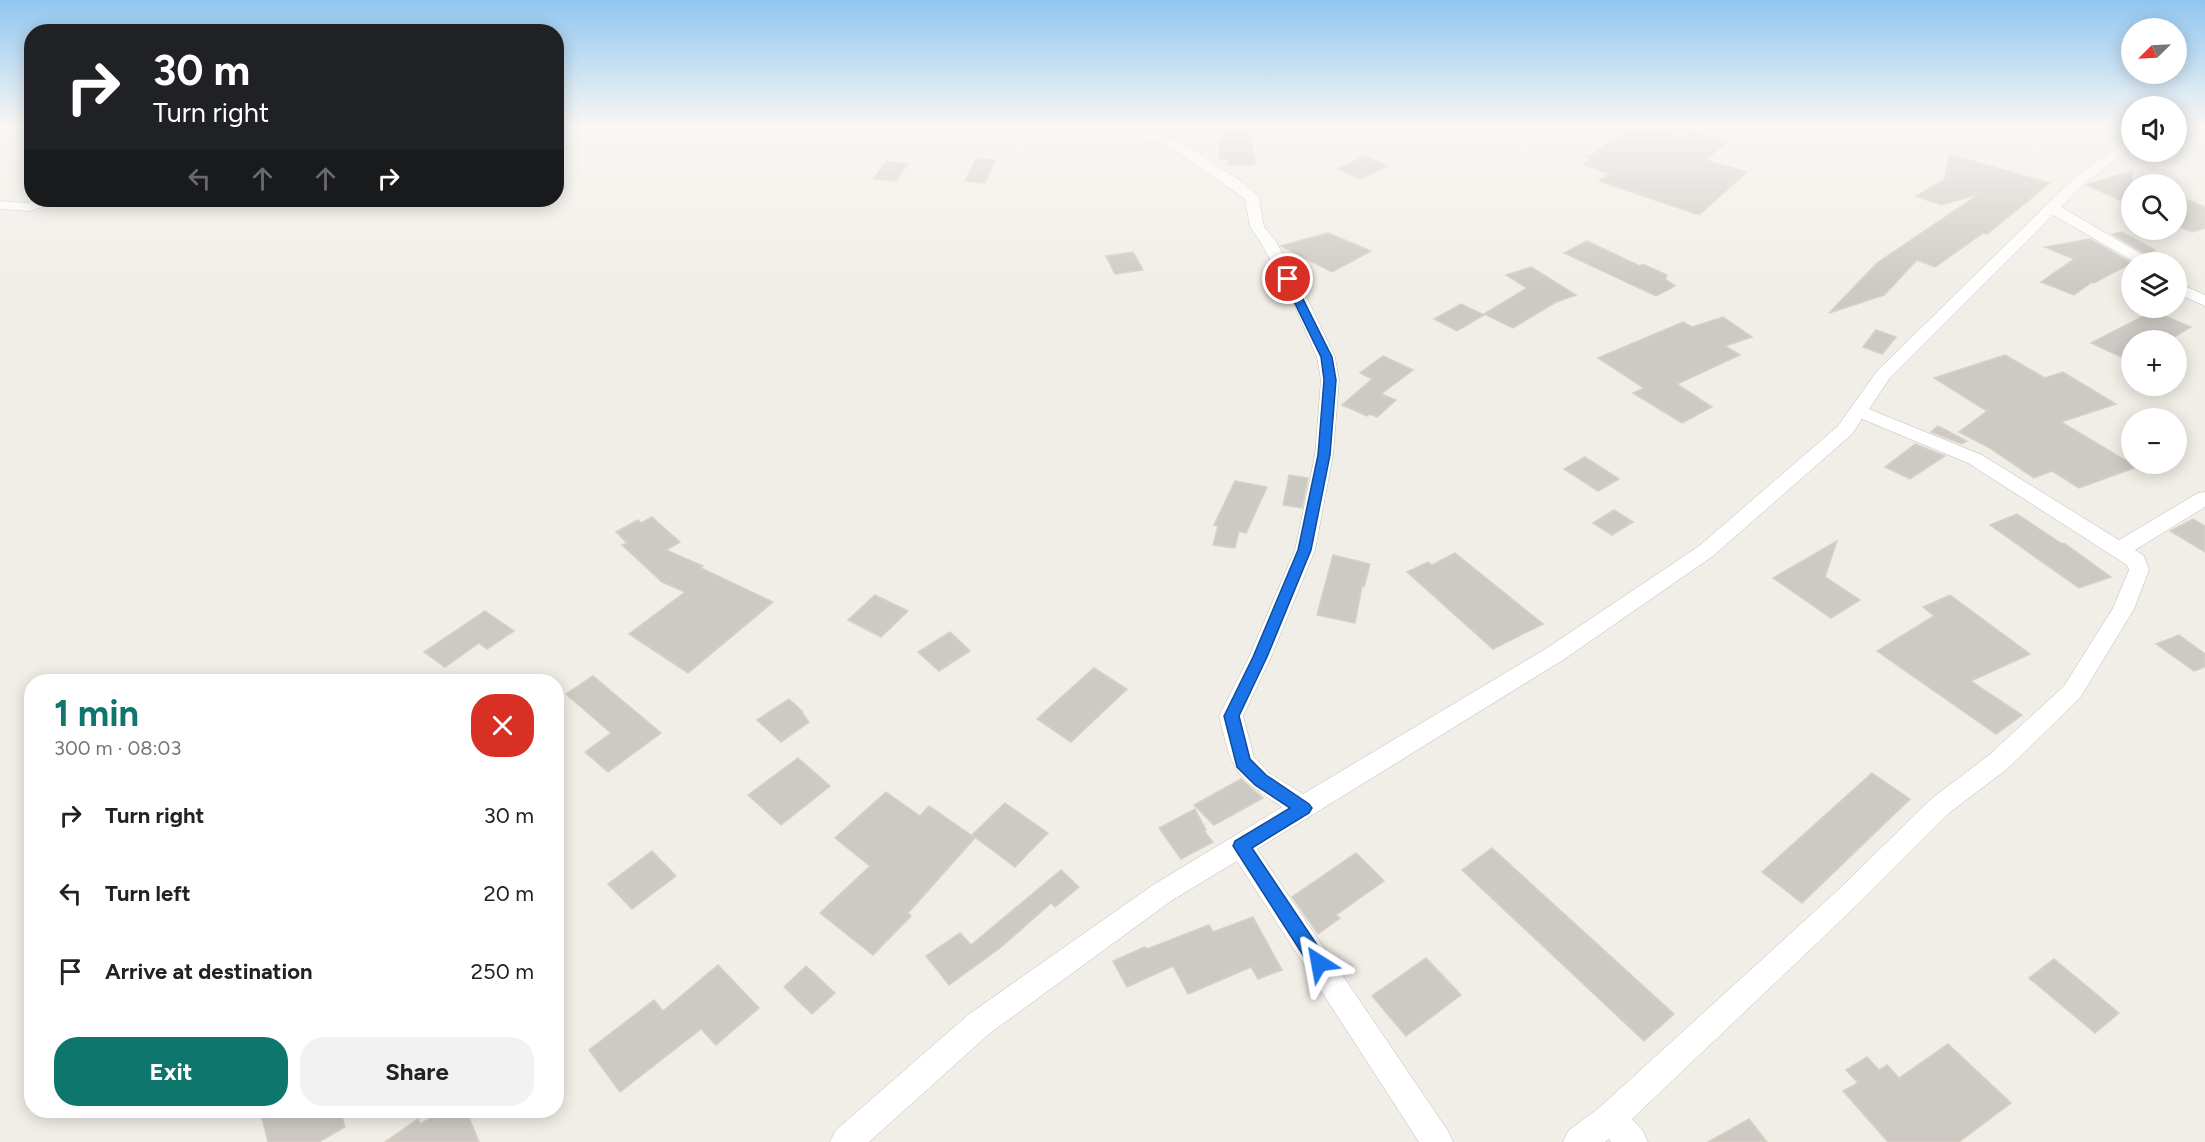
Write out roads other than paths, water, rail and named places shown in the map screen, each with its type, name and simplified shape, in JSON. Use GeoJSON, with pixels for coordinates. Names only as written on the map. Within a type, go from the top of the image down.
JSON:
{"type":"FeatureCollection","features":[{"type":"Feature","properties":{"kind":"street"},"geometry":{"type":"LineString","coordinates":[[1230,179],[1252,197],[1257,227],[1299,298],[1326,357],[1330,380],[1324,455],[1305,550],[1260,657],[1231,716],[1243,762],[1260,780],[1304,808]]}},
{"type":"Feature","properties":{"kind":"street"},"geometry":{"type":"LineString","coordinates":[[846,1142],[979,1024],[1162,893],[1555,654],[1706,551],[1845,430],[1883,375],[2081,179]]}},
{"type":"Feature","properties":{"kind":"street"},"geometry":{"type":"LineString","coordinates":[[0,205],[24,207]]}},
{"type":"Feature","properties":{"kind":"street"},"geometry":{"type":"LineString","coordinates":[[2051,208],[2128,252]]}},
{"type":"Feature","properties":{"kind":"street"},"geometry":{"type":"LineString","coordinates":[[2187,292],[2205,301]]}},
{"type":"Feature","properties":{"kind":"street"},"geometry":{"type":"LineString","coordinates":[[1580,1142],[1611,1118],[1847,898],[1940,806],[1998,762],[2072,692],[2123,609],[2139,570],[2137,561],[1975,459],[1858,411]]}},
{"type":"Feature","properties":{"kind":"street"},"geometry":{"type":"LineString","coordinates":[[2119,550],[2205,498]]}},
{"type":"Feature","properties":{"kind":"street"},"geometry":{"type":"LineString","coordinates":[[1241,846],[1437,1142]]}},
{"type":"Feature","properties":{"kind":"street"},"geometry":{"type":"LineString","coordinates":[[1611,1118],[1632,1142]]}}]}
